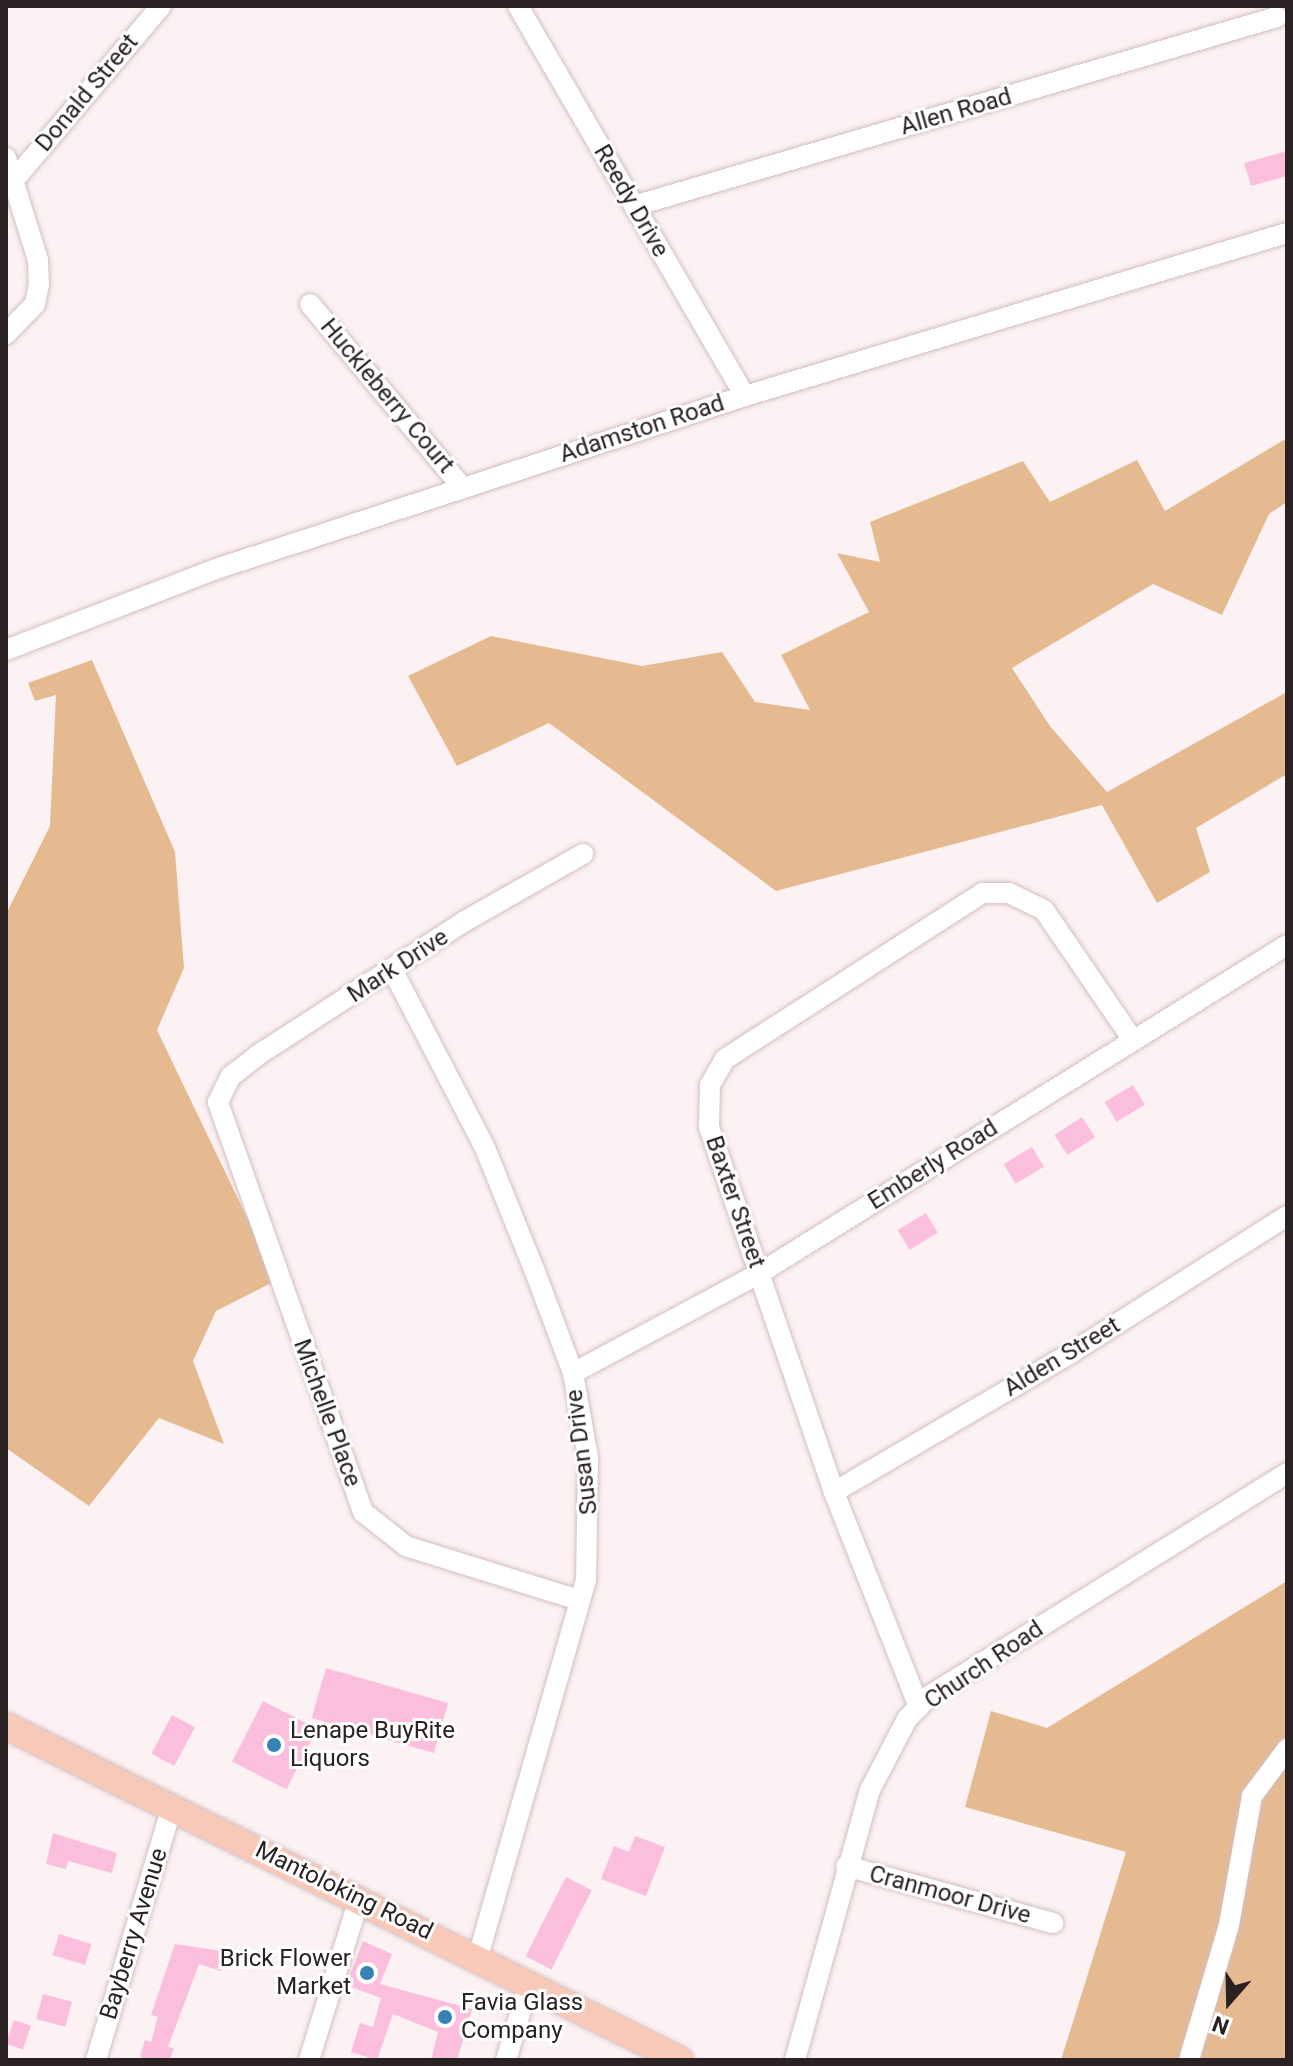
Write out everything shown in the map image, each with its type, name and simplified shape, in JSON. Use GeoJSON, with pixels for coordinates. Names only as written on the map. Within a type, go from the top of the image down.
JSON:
{"type":"FeatureCollection","features":[{"type":"Feature","properties":{"kind":"main road","name":"Mantoloking Road"},"geometry":{"type":"LineString","coordinates":[[6,1726],[478,1957],[680,2060]]}},
{"type":"Feature","properties":{"kind":"street","name":"Reedy Drive"},"geometry":{"type":"LineString","coordinates":[[518,6],[745,396]]}},
{"type":"Feature","properties":{"kind":"street","name":"Donald Street"},"geometry":{"type":"LineString","coordinates":[[14,180],[152,10]]}},
{"type":"Feature","properties":{"kind":"street","name":"Allen Road"},"geometry":{"type":"LineString","coordinates":[[634,206],[1278,19]]}},
{"type":"Feature","properties":{"kind":"street"},"geometry":{"type":"LineString","coordinates":[[6,158],[38,260],[39,284],[35,304],[6,334]]}},
{"type":"Feature","properties":{"kind":"street","name":"Adamston Road"},"geometry":{"type":"LineString","coordinates":[[6,650],[219,568],[745,396],[1287,233]]}},
{"type":"Feature","properties":{"kind":"street","name":"Huckleberry Court"},"geometry":{"type":"LineString","coordinates":[[310,304],[463,488]]}},
{"type":"Feature","properties":{"kind":"street"},"geometry":{"type":"LineString","coordinates":[[6,634],[35,639]]}},
{"type":"Feature","properties":{"kind":"street","name":"Mark Drive"},"geometry":{"type":"LineString","coordinates":[[223,1091],[258,1055],[393,971],[465,921],[583,854]]}},
{"type":"Feature","properties":{"kind":"street","name":"Baxter Street"},"geometry":{"type":"LineString","coordinates":[[919,1707],[834,1492],[709,1126],[714,1074],[725,1059],[983,893],[1009,893],[1044,910],[1133,1040]]}},
{"type":"Feature","properties":{"kind":"street","name":"Emberly Road"},"geometry":{"type":"LineString","coordinates":[[573,1373],[760,1273],[1287,945]]}},
{"type":"Feature","properties":{"kind":"street","name":"Susan Drive"},"geometry":{"type":"LineString","coordinates":[[393,971],[485,1148],[573,1373],[588,1457],[591,1537],[579,1600],[478,1957]]}},
{"type":"Feature","properties":{"kind":"street","name":"Michelle Place"},"geometry":{"type":"LineString","coordinates":[[223,1091],[219,1115],[363,1512],[406,1546],[579,1600]]}},
{"type":"Feature","properties":{"kind":"street","name":"Alden Street"},"geometry":{"type":"LineString","coordinates":[[834,1492],[1074,1351],[1287,1216]]}},
{"type":"Feature","properties":{"kind":"street","name":"Church Road"},"geometry":{"type":"LineString","coordinates":[[795,2060],[846,1866],[870,1790],[919,1707],[1287,1473]]}},
{"type":"Feature","properties":{"kind":"street"},"geometry":{"type":"LineString","coordinates":[[1189,2060],[1229,1925],[1252,1796],[1287,1749]]}},
{"type":"Feature","properties":{"kind":"street","name":"Bayberry Avenue"},"geometry":{"type":"LineString","coordinates":[[96,2060],[172,1807]]}},
{"type":"Feature","properties":{"kind":"street","name":"Cranmoor Drive"},"geometry":{"type":"LineString","coordinates":[[846,1866],[1053,1923]]}},
{"type":"Feature","properties":{"kind":"street"},"geometry":{"type":"LineString","coordinates":[[309,2060],[359,1899]]}},
{"type":"Feature","properties":{"kind":"street"},"geometry":{"type":"LineString","coordinates":[[506,2060],[529,1984]]}},
{"type":"Feature","properties":{"kind":"shaded area"},"geometry":{"type":"Polygon","coordinates":[[[1287,438],[1287,502],[1269,514],[1222,615],[1153,584],[1012,668],[1050,726],[1107,792],[1287,692],[1287,774],[1196,828],[1210,872],[1157,903],[1102,805],[776,891],[549,723],[457,766],[408,676],[491,636],[642,666],[722,652],[755,702],[810,710],[781,655],[869,612],[837,553],[880,562],[870,522],[1023,461],[1050,502],[1137,460],[1165,511],[1287,438]]]}},
{"type":"Feature","properties":{"kind":"shaded area"},"geometry":{"type":"Polygon","coordinates":[[[92,660],[175,852],[184,968],[157,1030],[277,1280],[216,1311],[193,1361],[224,1444],[159,1418],[89,1506],[6,1448],[6,914],[50,826],[56,695],[35,701],[28,683],[92,660]]]}},
{"type":"Feature","properties":{"kind":"shaded area"},"geometry":{"type":"Polygon","coordinates":[[[1287,1581],[1287,2060],[1061,2060],[1126,1852],[965,1807],[991,1711],[1047,1728],[1287,1581]]]}},
{"type":"Feature","properties":{"kind":"building"},"geometry":{"type":"Polygon","coordinates":[[[1287,151],[1287,176],[1251,186],[1244,163],[1287,151]]]}},
{"type":"Feature","properties":{"kind":"building"},"geometry":{"type":"Polygon","coordinates":[[[1133,1085],[1145,1105],[1117,1122],[1105,1102],[1133,1085]]]}},
{"type":"Feature","properties":{"kind":"building"},"geometry":{"type":"Polygon","coordinates":[[[1082,1117],[1095,1137],[1067,1155],[1054,1135],[1082,1117]]]}},
{"type":"Feature","properties":{"kind":"building"},"geometry":{"type":"Polygon","coordinates":[[[1032,1147],[1044,1167],[1016,1184],[1004,1164],[1032,1147]]]}},
{"type":"Feature","properties":{"kind":"building"},"geometry":{"type":"Polygon","coordinates":[[[926,1213],[938,1233],[910,1250],[898,1230],[926,1213]]]}},
{"type":"Feature","properties":{"kind":"building"},"geometry":{"type":"Polygon","coordinates":[[[326,1668],[448,1703],[434,1753],[312,1718],[326,1668]]]}},
{"type":"Feature","properties":{"kind":"building","name":"Lenape BuyRite Liquors"},"geometry":{"type":"Polygon","coordinates":[[[263,1701],[317,1729],[286,1789],[232,1762],[263,1701]]]}},
{"type":"Feature","properties":{"kind":"building"},"geometry":{"type":"Polygon","coordinates":[[[172,1715],[195,1727],[174,1766],[151,1754],[172,1715]]]}},
{"type":"Feature","properties":{"kind":"building"},"geometry":{"type":"Polygon","coordinates":[[[53,1833],[117,1853],[112,1873],[68,1861],[66,1869],[46,1864],[53,1833]]]}},
{"type":"Feature","properties":{"kind":"building"},"geometry":{"type":"Polygon","coordinates":[[[635,1836],[665,1847],[646,1896],[601,1879],[614,1846],[629,1852],[635,1836]]]}},
{"type":"Feature","properties":{"kind":"building"},"geometry":{"type":"Polygon","coordinates":[[[566,1877],[592,1890],[551,1969],[526,1956],[566,1877]]]}},
{"type":"Feature","properties":{"kind":"building"},"geometry":{"type":"Polygon","coordinates":[[[59,1934],[92,1944],[85,1965],[53,1955],[59,1934]]]}},
{"type":"Feature","properties":{"kind":"building"},"geometry":{"type":"Polygon","coordinates":[[[363,1941],[392,1954],[380,1984],[472,2009],[457,2060],[431,2060],[438,2032],[393,2014],[377,2060],[351,2052],[360,2023],[373,2027],[381,1998],[346,1985],[363,1941]]]}},
{"type":"Feature","properties":{"kind":"building"},"geometry":{"type":"Polygon","coordinates":[[[175,1944],[228,1952],[221,1971],[199,1964],[168,2047],[174,2048],[170,2060],[145,2060],[140,2056],[145,2040],[151,2042],[158,2017],[151,2015],[175,1944]]]}},
{"type":"Feature","properties":{"kind":"building"},"geometry":{"type":"Polygon","coordinates":[[[43,1994],[72,2002],[65,2027],[36,2019],[43,1994]]]}},
{"type":"Feature","properties":{"kind":"building"},"geometry":{"type":"Polygon","coordinates":[[[14,2020],[31,2026],[23,2049],[6,2044],[14,2020]]]}},
{"type":"Feature","properties":{"kind":"place","name":"Lenape BuyRite Liquors"},"geometry":{"type":"Point","coordinates":[274,1745]}},
{"type":"Feature","properties":{"kind":"place","name":"Brick Flower Market"},"geometry":{"type":"Point","coordinates":[367,1973]}},
{"type":"Feature","properties":{"kind":"place","name":"Favia Glass Company"},"geometry":{"type":"Point","coordinates":[445,2017]}}]}
